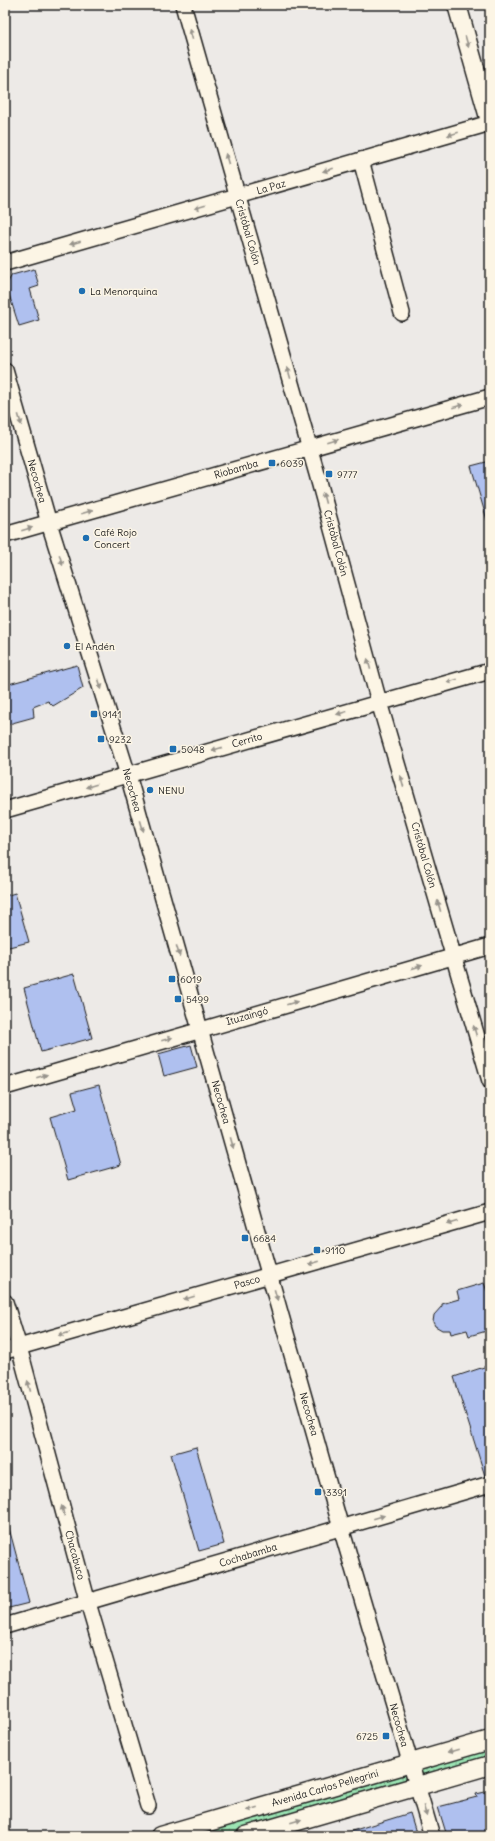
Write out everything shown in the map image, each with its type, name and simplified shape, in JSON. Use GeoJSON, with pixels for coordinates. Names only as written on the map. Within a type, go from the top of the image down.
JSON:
{"type":"FeatureCollection","features":[{"type":"Feature","properties":{"kind":"main road"},"geometry":{"type":"LineString","coordinates":[[457,5],[490,122]]}},
{"type":"Feature","properties":{"kind":"main road","name":"Avenida Carlos Pellegrini"},"geometry":{"type":"LineString","coordinates":[[160,1836],[490,1740]]}},
{"type":"Feature","properties":{"kind":"main road"},"geometry":{"type":"LineString","coordinates":[[246,1836],[490,1765]]}},
{"type":"Feature","properties":{"kind":"street","name":"Cristóbal Colón"},"geometry":{"type":"LineString","coordinates":[[183,5],[310,447],[379,702],[490,1082]]}},
{"type":"Feature","properties":{"kind":"street","name":"La Paz"},"geometry":{"type":"LineString","coordinates":[[5,263],[490,122]]}},
{"type":"Feature","properties":{"kind":"street"},"geometry":{"type":"LineString","coordinates":[[362,160],[402,313]]}},
{"type":"Feature","properties":{"kind":"street","name":"Necochea"},"geometry":{"type":"LineString","coordinates":[[5,370],[49,523],[128,775],[341,1528],[432,1836]]}},
{"type":"Feature","properties":{"kind":"street","name":"Riobamba"},"geometry":{"type":"LineString","coordinates":[[5,536],[310,447],[490,397]]}},
{"type":"Feature","properties":{"kind":"street","name":"Cerrito"},"geometry":{"type":"LineString","coordinates":[[5,810],[490,671]]}},
{"type":"Feature","properties":{"kind":"street","name":"Ituzaingó"},"geometry":{"type":"LineString","coordinates":[[5,1087],[490,946]]}},
{"type":"Feature","properties":{"kind":"street","name":"Pasco"},"geometry":{"type":"LineString","coordinates":[[12,1349],[490,1212]]}},
{"type":"Feature","properties":{"kind":"street","name":"Chacabuco"},"geometry":{"type":"LineString","coordinates":[[5,1302],[12,1349],[148,1806]]}},
{"type":"Feature","properties":{"kind":"street","name":"Cochabamba"},"geometry":{"type":"LineString","coordinates":[[5,1626],[88,1603],[490,1484]]}},
{"type":"Feature","properties":{"kind":"green space"},"geometry":{"type":"Polygon","coordinates":[[[490,1740],[490,1765],[246,1836],[160,1836],[490,1740]]]}},
{"type":"Feature","properties":{"kind":"building"},"geometry":{"type":"Polygon","coordinates":[[[34,269],[39,286],[30,289],[39,320],[19,326],[6,285],[12,275],[34,269]]]}},
{"type":"Feature","properties":{"kind":"building"},"geometry":{"type":"Polygon","coordinates":[[[490,461],[490,520],[487,520],[471,466],[490,461]]]}},
{"type":"Feature","properties":{"kind":"building"},"geometry":{"type":"Polygon","coordinates":[[[77,665],[83,688],[53,706],[48,701],[33,707],[34,717],[5,725],[5,685],[77,665]]]}},
{"type":"Feature","properties":{"kind":"building"},"geometry":{"type":"Polygon","coordinates":[[[15,893],[29,942],[5,948],[5,896],[15,893]]]}},
{"type":"Feature","properties":{"kind":"building"},"geometry":{"type":"Polygon","coordinates":[[[74,974],[92,1038],[41,1052],[24,988],[74,974]]]}},
{"type":"Feature","properties":{"kind":"building"},"geometry":{"type":"Polygon","coordinates":[[[191,1045],[197,1067],[164,1076],[158,1054],[191,1045]]]}},
{"type":"Feature","properties":{"kind":"building"},"geometry":{"type":"Polygon","coordinates":[[[99,1085],[121,1165],[68,1180],[50,1117],[77,1109],[72,1092],[99,1085]]]}},
{"type":"Feature","properties":{"kind":"building"},"geometry":{"type":"Polygon","coordinates":[[[484,1283],[487,1291],[490,1290],[490,1330],[469,1336],[467,1330],[451,1334],[450,1330],[442,1330],[435,1326],[433,1322],[434,1315],[442,1304],[459,1299],[457,1291],[484,1283]]]}},
{"type":"Feature","properties":{"kind":"building"},"geometry":{"type":"Polygon","coordinates":[[[490,1365],[490,1475],[485,1476],[454,1377],[490,1365]]]}},
{"type":"Feature","properties":{"kind":"building"},"geometry":{"type":"Polygon","coordinates":[[[196,1447],[224,1544],[199,1551],[171,1454],[196,1447]]]}},
{"type":"Feature","properties":{"kind":"building"},"geometry":{"type":"Polygon","coordinates":[[[9,1528],[29,1603],[5,1609],[5,1529],[9,1528]]]}},
{"type":"Feature","properties":{"kind":"building"},"geometry":{"type":"Polygon","coordinates":[[[490,1791],[490,1836],[447,1836],[438,1807],[477,1797],[476,1794],[490,1791]]]}},
{"type":"Feature","properties":{"kind":"building"},"geometry":{"type":"Polygon","coordinates":[[[410,1813],[417,1836],[342,1836],[342,1834],[410,1813]]]}},
{"type":"Feature","properties":{"kind":"place","name":"La Menorquina"},"geometry":{"type":"Point","coordinates":[82,291]}},
{"type":"Feature","properties":{"kind":"place","name":"6039"},"geometry":{"type":"Point","coordinates":[272,463]}},
{"type":"Feature","properties":{"kind":"place","name":"9777"},"geometry":{"type":"Point","coordinates":[329,474]}},
{"type":"Feature","properties":{"kind":"place","name":"Café Rojo Concert"},"geometry":{"type":"Point","coordinates":[86,538]}},
{"type":"Feature","properties":{"kind":"place","name":"El Andén"},"geometry":{"type":"Point","coordinates":[67,646]}},
{"type":"Feature","properties":{"kind":"place","name":"9141"},"geometry":{"type":"Point","coordinates":[94,714]}},
{"type":"Feature","properties":{"kind":"place","name":"9232"},"geometry":{"type":"Point","coordinates":[101,739]}},
{"type":"Feature","properties":{"kind":"place","name":"5048"},"geometry":{"type":"Point","coordinates":[173,749]}},
{"type":"Feature","properties":{"kind":"place","name":"NENU"},"geometry":{"type":"Point","coordinates":[150,790]}},
{"type":"Feature","properties":{"kind":"place","name":"6019"},"geometry":{"type":"Point","coordinates":[172,979]}},
{"type":"Feature","properties":{"kind":"place","name":"5499"},"geometry":{"type":"Point","coordinates":[178,999]}},
{"type":"Feature","properties":{"kind":"place","name":"6684"},"geometry":{"type":"Point","coordinates":[245,1238]}},
{"type":"Feature","properties":{"kind":"place","name":"9110"},"geometry":{"type":"Point","coordinates":[317,1250]}},
{"type":"Feature","properties":{"kind":"place","name":"3391"},"geometry":{"type":"Point","coordinates":[318,1492]}},
{"type":"Feature","properties":{"kind":"place","name":"6725"},"geometry":{"type":"Point","coordinates":[386,1736]}}]}
